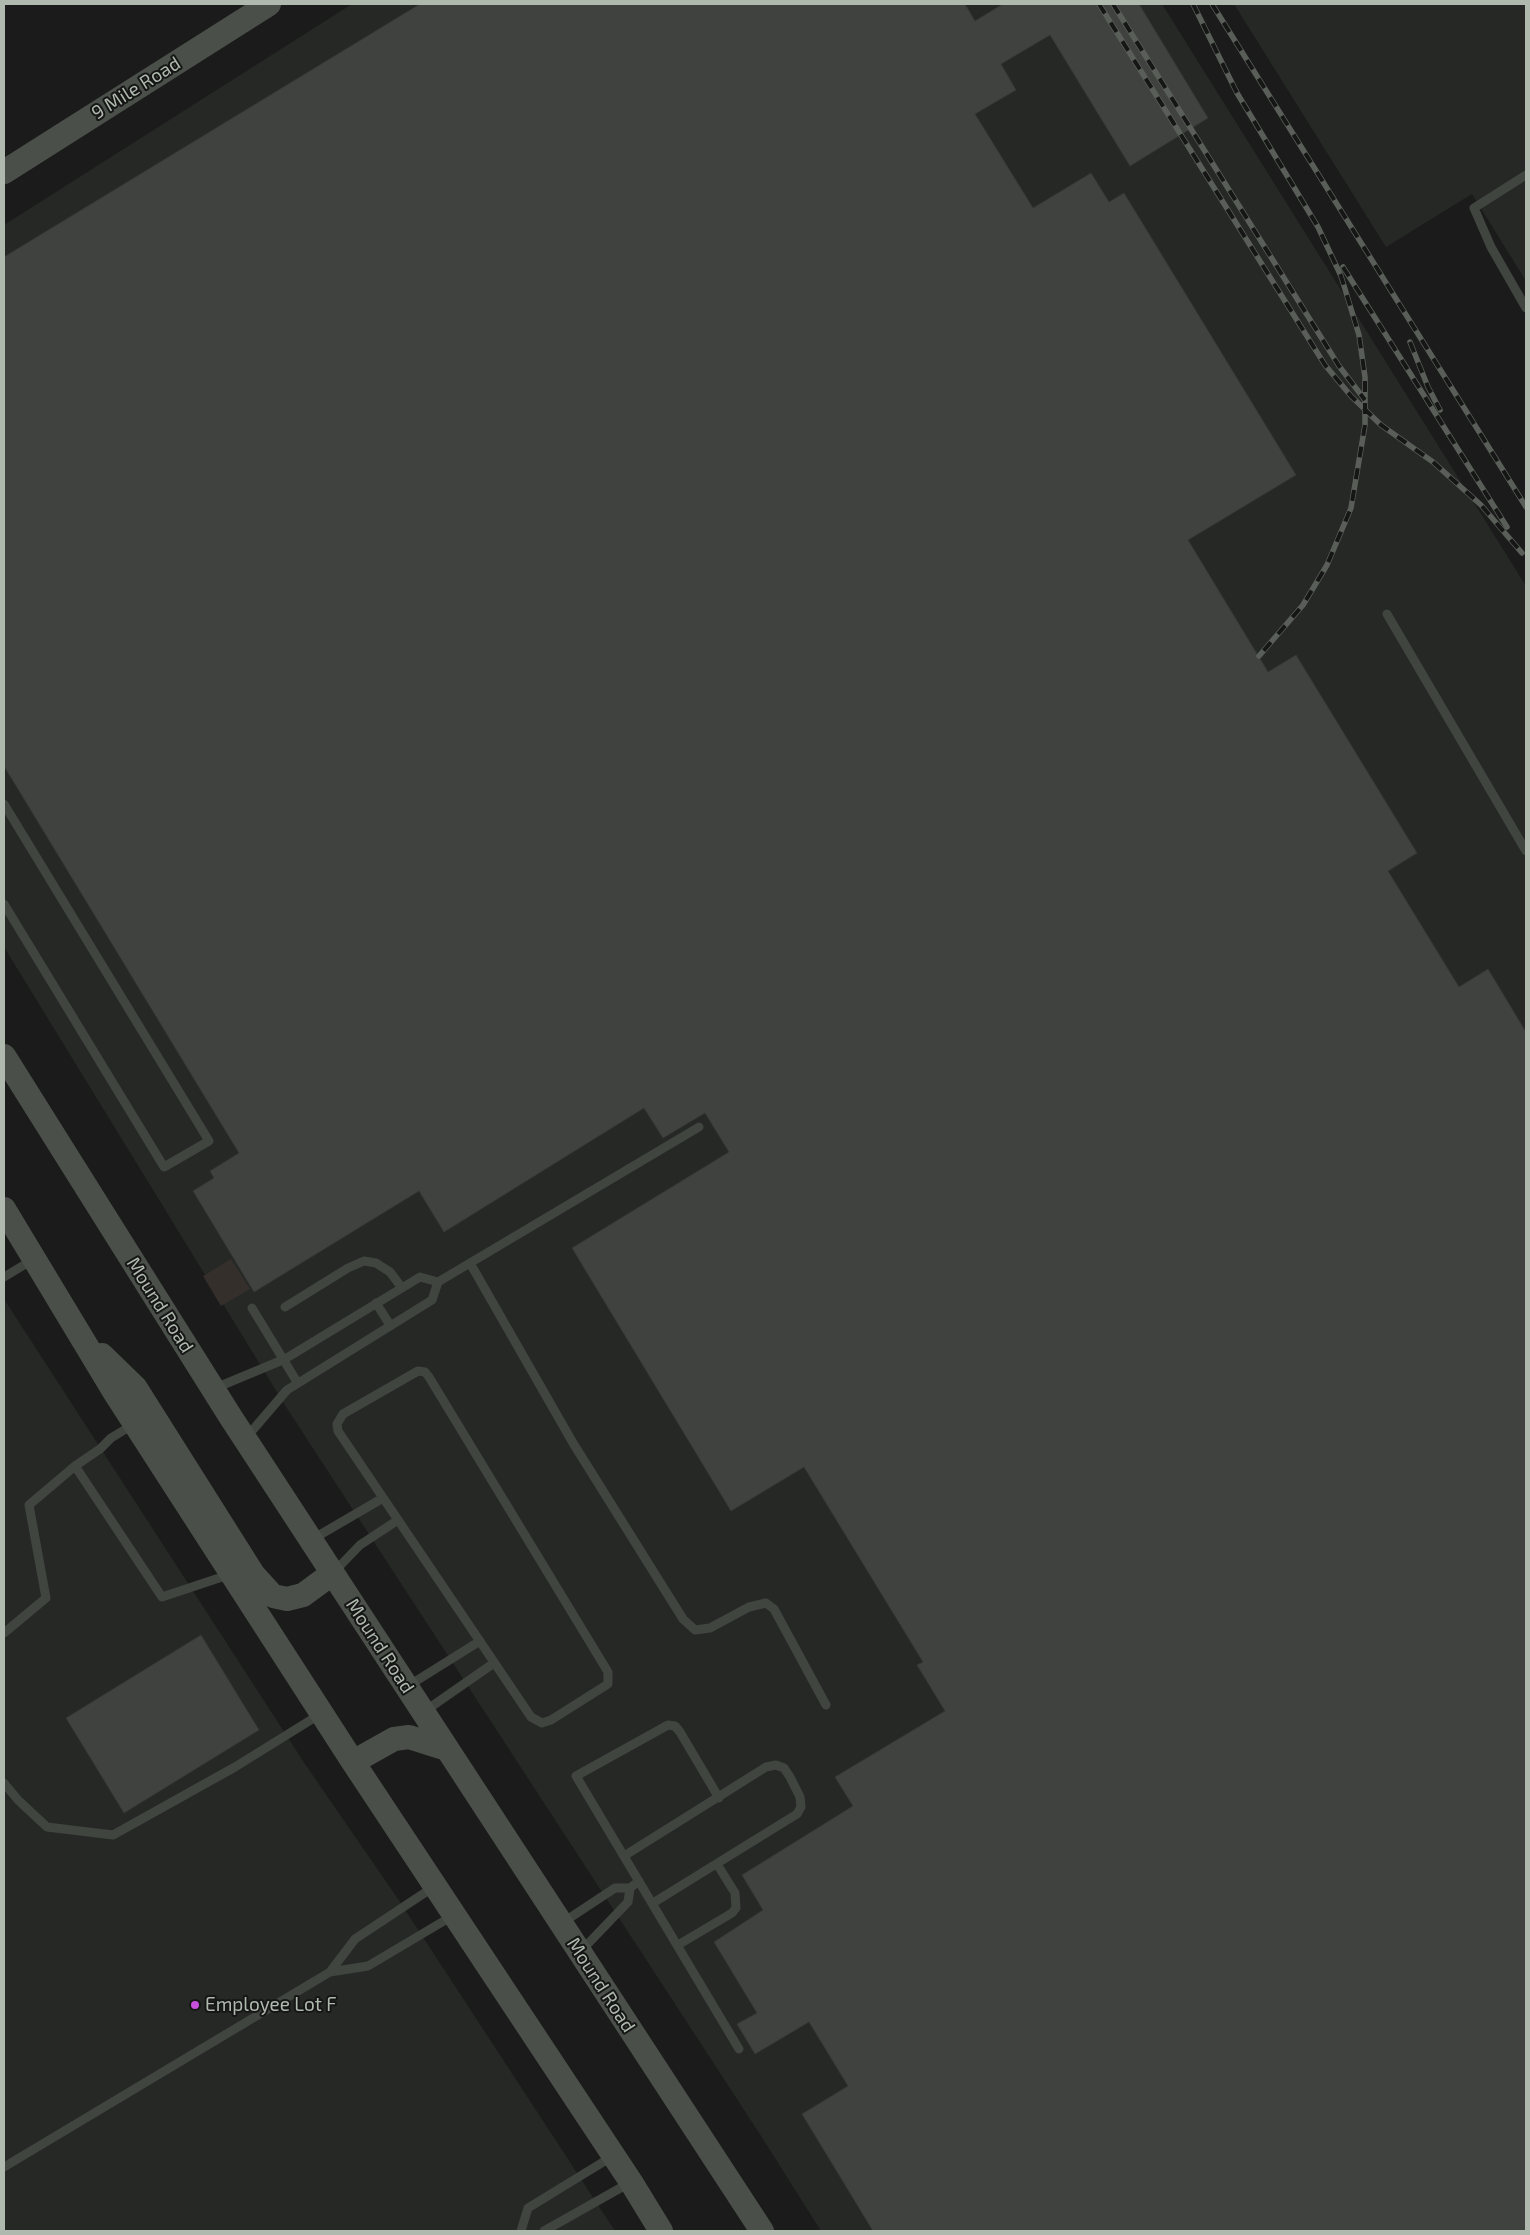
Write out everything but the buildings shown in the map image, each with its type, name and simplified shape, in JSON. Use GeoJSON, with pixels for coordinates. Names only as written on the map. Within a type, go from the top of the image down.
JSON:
{"type":"FeatureCollection","features":[{"type":"Feature","properties":{"kind":"main road","name":"9 Mile Road"},"geometry":{"type":"LineString","coordinates":[[4,172],[269,4]]}},
{"type":"Feature","properties":{"kind":"main road","name":"Mound Road"},"geometry":{"type":"LineString","coordinates":[[4,1056],[245,1439],[762,2231]]}},
{"type":"Feature","properties":{"kind":"main road"},"geometry":{"type":"LineString","coordinates":[[4,1209],[135,1424],[353,1762],[661,2231]]}},
{"type":"Feature","properties":{"kind":"main road"},"geometry":{"type":"LineString","coordinates":[[78,1331],[135,1387],[253,1574],[273,1596],[286,1599],[303,1594],[333,1574]]}},
{"type":"Feature","properties":{"kind":"main road"},"geometry":{"type":"LineString","coordinates":[[353,1762],[394,1739],[409,1737],[447,1749]]}},
{"type":"Feature","properties":{"kind":"lane"},"geometry":{"type":"LineString","coordinates":[[1526,175],[1474,208],[1491,246],[1526,308]]}},
{"type":"Feature","properties":{"kind":"lane"},"geometry":{"type":"LineString","coordinates":[[1387,614],[1526,852]]}},
{"type":"Feature","properties":{"kind":"lane"},"geometry":{"type":"LineString","coordinates":[[4,804],[209,1141],[164,1167],[4,904]]}},
{"type":"Feature","properties":{"kind":"lane"},"geometry":{"type":"LineString","coordinates":[[245,1439],[287,1390],[297,1382],[432,1300],[438,1282],[699,1128]]}},
{"type":"Feature","properties":{"kind":"lane"},"geometry":{"type":"LineString","coordinates":[[4,1277],[34,1259]]}},
{"type":"Feature","properties":{"kind":"lane"},"geometry":{"type":"LineString","coordinates":[[285,1307],[348,1268],[364,1261],[376,1263],[390,1272],[402,1288]]}},
{"type":"Feature","properties":{"kind":"lane"},"geometry":{"type":"LineString","coordinates":[[470,1263],[573,1442],[683,1619],[695,1630],[710,1628],[749,1607],[766,1603],[774,1610],[826,1705]]}},
{"type":"Feature","properties":{"kind":"lane"},"geometry":{"type":"LineString","coordinates":[[213,1389],[285,1359],[420,1277],[438,1282]]}},
{"type":"Feature","properties":{"kind":"lane"},"geometry":{"type":"LineString","coordinates":[[376,1304],[390,1325]]}},
{"type":"Feature","properties":{"kind":"lane"},"geometry":{"type":"LineString","coordinates":[[252,1308],[285,1359],[297,1382]]}},
{"type":"Feature","properties":{"kind":"lane"},"geometry":{"type":"LineString","coordinates":[[424,1372],[608,1672],[608,1684],[551,1720],[542,1723],[531,1717],[383,1498],[338,1431],[337,1424],[343,1414],[412,1373],[424,1372]]}},
{"type":"Feature","properties":{"kind":"lane"},"geometry":{"type":"LineString","coordinates":[[4,1633],[46,1598],[29,1505],[75,1466],[100,1449],[111,1438],[135,1424]]}},
{"type":"Feature","properties":{"kind":"lane"},"geometry":{"type":"LineString","coordinates":[[75,1466],[162,1597],[233,1574]]}},
{"type":"Feature","properties":{"kind":"lane"},"geometry":{"type":"LineString","coordinates":[[311,1540],[383,1498]]}},
{"type":"Feature","properties":{"kind":"lane"},"geometry":{"type":"LineString","coordinates":[[333,1574],[360,1545],[398,1520]]}},
{"type":"Feature","properties":{"kind":"lane"},"geometry":{"type":"LineString","coordinates":[[406,1687],[480,1641]]}},
{"type":"Feature","properties":{"kind":"lane"},"geometry":{"type":"LineString","coordinates":[[423,1713],[494,1663]]}},
{"type":"Feature","properties":{"kind":"lane"},"geometry":{"type":"LineString","coordinates":[[4,1783],[18,1800],[47,1828],[113,1836],[235,1766],[322,1713]]}},
{"type":"Feature","properties":{"kind":"lane"},"geometry":{"type":"LineString","coordinates":[[719,1798],[680,1732],[675,1726],[668,1724],[576,1776],[739,2049]]}},
{"type":"Feature","properties":{"kind":"lane"},"geometry":{"type":"LineString","coordinates":[[624,1856],[766,1767],[776,1765],[784,1768],[790,1776],[800,1797],[800,1807],[797,1814],[653,1903]]}},
{"type":"Feature","properties":{"kind":"lane"},"geometry":{"type":"LineString","coordinates":[[678,1945],[732,1913],[736,1908],[735,1893],[717,1864]]}},
{"type":"Feature","properties":{"kind":"lane"},"geometry":{"type":"LineString","coordinates":[[562,1924],[615,1888],[630,1888],[639,1882]]}},
{"type":"Feature","properties":{"kind":"lane"},"geometry":{"type":"LineString","coordinates":[[4,2167],[330,1972],[356,1939],[435,1886]]}},
{"type":"Feature","properties":{"kind":"lane"},"geometry":{"type":"LineString","coordinates":[[580,1952],[628,1902],[630,1888]]}},
{"type":"Feature","properties":{"kind":"lane"},"geometry":{"type":"LineString","coordinates":[[330,1972],[368,1966],[454,1915]]}},
{"type":"Feature","properties":{"kind":"lane"},"geometry":{"type":"LineString","coordinates":[[521,2231],[528,2208],[613,2156]]}},
{"type":"Feature","properties":{"kind":"lane"},"geometry":{"type":"LineString","coordinates":[[544,2231],[630,2182]]}},
{"type":"Feature","properties":{"kind":"shaded area"},"geometry":{"type":"Polygon","coordinates":[[[352,4],[1162,4],[1526,586],[1526,2231],[821,2231],[288,1410],[4,947],[4,225],[352,4]]]}},
{"type":"Feature","properties":{"kind":"shaded area"},"geometry":{"type":"Polygon","coordinates":[[[1234,4],[1526,4],[1526,281],[1472,194],[1386,247],[1234,4]]]}},
{"type":"Feature","properties":{"kind":"shaded area"},"geometry":{"type":"Polygon","coordinates":[[[231,1259],[250,1289],[221,1306],[203,1276],[231,1259]]]}},
{"type":"Feature","properties":{"kind":"shaded area"},"geometry":{"type":"Polygon","coordinates":[[[4,1299],[303,1761],[398,1899],[615,2231],[4,2231],[4,1299]]]}},
{"type":"Feature","properties":{"kind":"railway"},"geometry":{"type":"LineString","coordinates":[[1099,4],[1325,365],[1351,396],[1381,425],[1433,462],[1481,505],[1522,553]]}},
{"type":"Feature","properties":{"kind":"railway"},"geometry":{"type":"LineString","coordinates":[[1113,4],[1339,366],[1365,400]]}},
{"type":"Feature","properties":{"kind":"railway"},"geometry":{"type":"LineString","coordinates":[[1193,4],[1237,93],[1318,227],[1341,276],[1359,335],[1365,377],[1365,425],[1351,508],[1327,565],[1303,605],[1259,656]]}},
{"type":"Feature","properties":{"kind":"railway"},"geometry":{"type":"LineString","coordinates":[[1212,4],[1526,507]]}},
{"type":"Feature","properties":{"kind":"railway"},"geometry":{"type":"LineString","coordinates":[[1343,267],[1507,527]]}},
{"type":"Feature","properties":{"kind":"railway"},"geometry":{"type":"LineString","coordinates":[[1410,342],[1428,387],[1440,410]]}},
{"type":"Feature","properties":{"kind":"place","name":"Employee Lot F"},"geometry":{"type":"Point","coordinates":[195,2005]}}]}
